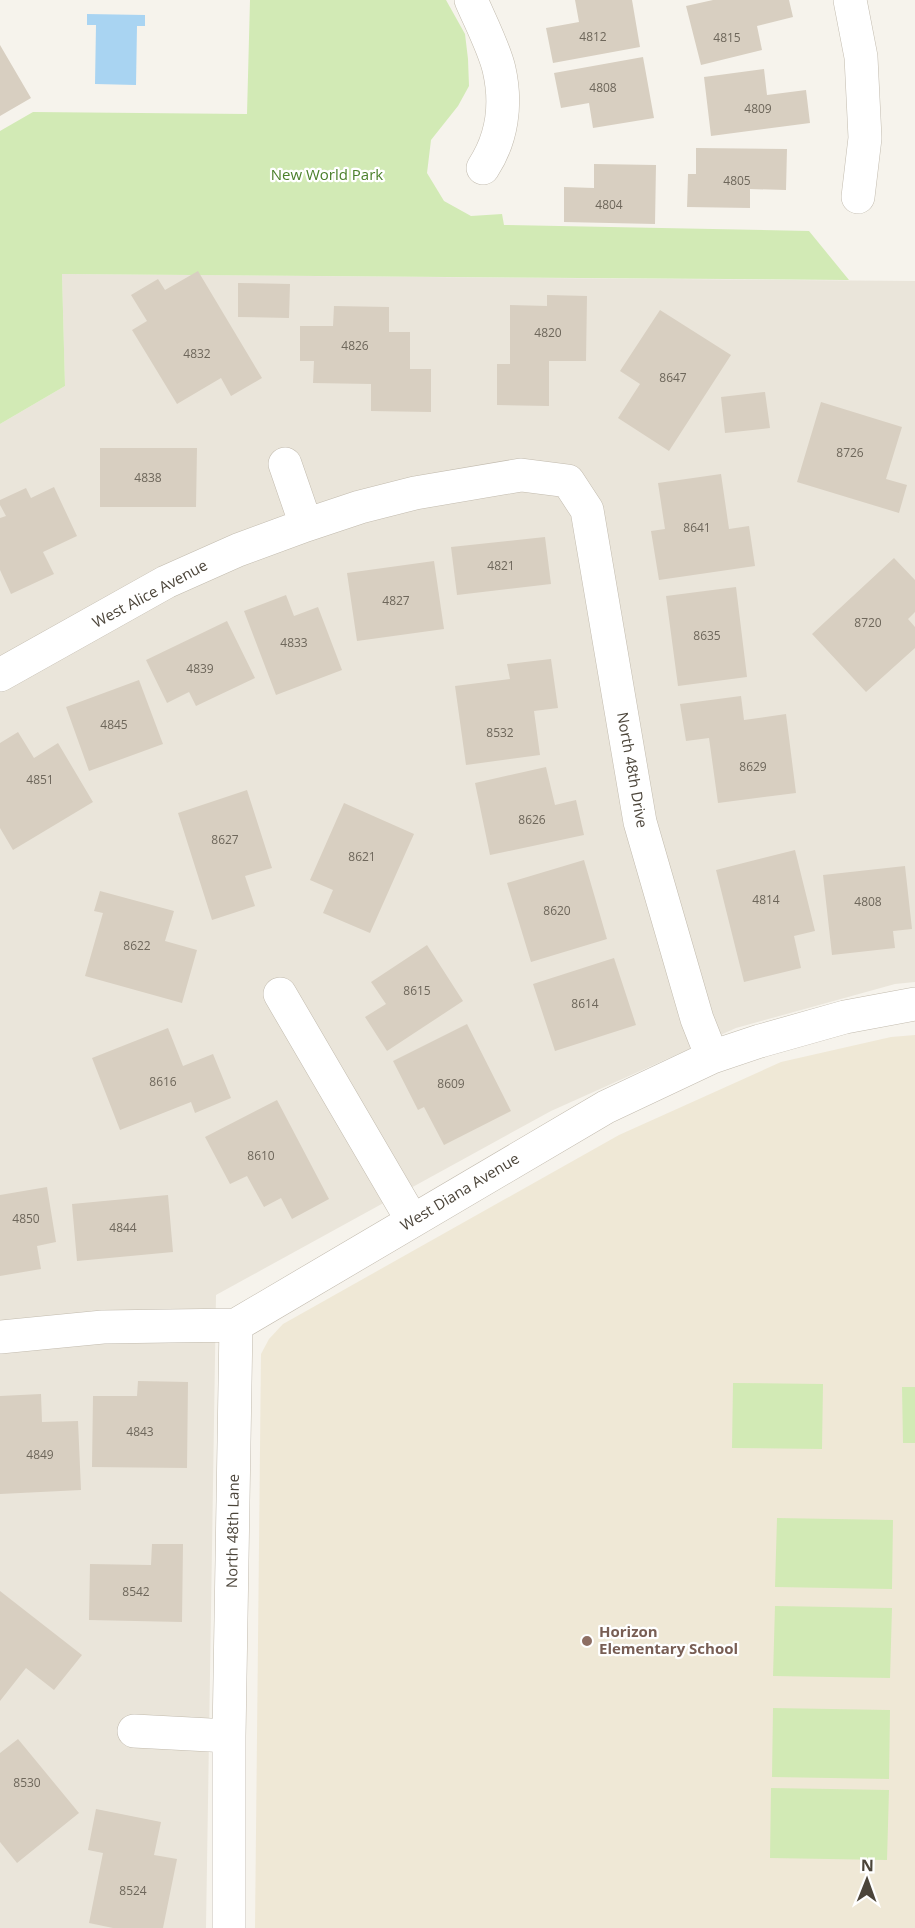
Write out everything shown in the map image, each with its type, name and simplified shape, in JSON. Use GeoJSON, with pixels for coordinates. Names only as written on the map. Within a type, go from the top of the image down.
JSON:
{"type":"FeatureCollection","features":[{"type":"Feature","properties":{"kind":"street"},"geometry":{"type":"LineString","coordinates":[[471,0],[499,68],[503,96],[501,131],[483,168]]}},
{"type":"Feature","properties":{"kind":"street"},"geometry":{"type":"LineString","coordinates":[[850,0],[861,57],[864,138],[858,197]]}},
{"type":"Feature","properties":{"kind":"street"},"geometry":{"type":"LineString","coordinates":[[285,464],[306,525]]}},
{"type":"Feature","properties":{"kind":"street","name":"West Alice Avenue"},"geometry":{"type":"LineString","coordinates":[[0,675],[166,582],[238,550],[306,525],[360,507],[415,493],[509,477],[521,475],[568,481]]}},
{"type":"Feature","properties":{"kind":"street","name":"North 48th Drive"},"geometry":{"type":"LineString","coordinates":[[568,481],[587,510],[640,822],[697,1019],[712,1057]]}},
{"type":"Feature","properties":{"kind":"street"},"geometry":{"type":"LineString","coordinates":[[280,994],[412,1220]]}},
{"type":"Feature","properties":{"kind":"street","name":"West Diana Avenue"},"geometry":{"type":"LineString","coordinates":[[236,1325],[606,1107],[712,1057],[760,1041],[844,1017],[915,1004]]}},
{"type":"Feature","properties":{"kind":"street"},"geometry":{"type":"LineString","coordinates":[[0,1337],[103,1326],[236,1325]]}},
{"type":"Feature","properties":{"kind":"street","name":"North 48th Lane"},"geometry":{"type":"LineString","coordinates":[[229,1928],[229,1736],[236,1325]]}},
{"type":"Feature","properties":{"kind":"street"},"geometry":{"type":"LineString","coordinates":[[134,1731],[229,1736]]}},
{"type":"Feature","properties":{"kind":"shaded area"},"geometry":{"type":"Polygon","coordinates":[[[62,274],[915,281],[915,982],[895,984],[736,1028],[551,1111],[216,1295],[206,1928],[0,1928],[0,424],[65,386],[62,274]]]}},
{"type":"Feature","properties":{"kind":"shaded area","name":"Horizon Elementary School"},"geometry":{"type":"Polygon","coordinates":[[[915,1035],[915,1928],[255,1928],[261,1354],[269,1339],[283,1324],[619,1135],[781,1062],[891,1037],[915,1035]]]}},
{"type":"Feature","properties":{"kind":"green space","name":"New World Park"},"geometry":{"type":"Polygon","coordinates":[[[250,0],[446,0],[465,34],[469,86],[458,106],[431,140],[427,173],[444,201],[471,216],[502,214],[504,225],[809,231],[849,280],[62,274],[65,386],[0,424],[0,131],[33,112],[247,114],[250,0]]]}},
{"type":"Feature","properties":{"kind":"green space"},"geometry":{"type":"Polygon","coordinates":[[[733,1383],[823,1384],[822,1449],[732,1448],[733,1383]]]}},
{"type":"Feature","properties":{"kind":"green space"},"geometry":{"type":"Polygon","coordinates":[[[902,1387],[915,1387],[915,1443],[903,1443],[902,1387]]]}},
{"type":"Feature","properties":{"kind":"green space"},"geometry":{"type":"Polygon","coordinates":[[[777,1518],[893,1520],[892,1589],[775,1587],[777,1518]]]}},
{"type":"Feature","properties":{"kind":"green space"},"geometry":{"type":"Polygon","coordinates":[[[775,1606],[892,1608],[890,1678],[773,1676],[775,1606]]]}},
{"type":"Feature","properties":{"kind":"green space"},"geometry":{"type":"Polygon","coordinates":[[[773,1708],[890,1710],[889,1779],[772,1777],[773,1708]]]}},
{"type":"Feature","properties":{"kind":"green space"},"geometry":{"type":"Polygon","coordinates":[[[771,1788],[889,1790],[887,1860],[770,1858],[771,1788]]]}},
{"type":"Feature","properties":{"kind":"water"},"geometry":{"type":"Polygon","coordinates":[[[87,14],[145,15],[145,26],[137,26],[136,85],[95,84],[96,25],[87,25],[87,14]]]}},
{"type":"Feature","properties":{"kind":"building"},"geometry":{"type":"Polygon","coordinates":[[[575,0],[632,0],[640,47],[553,63],[546,28],[579,22],[575,0]]]}},
{"type":"Feature","properties":{"kind":"building"},"geometry":{"type":"Polygon","coordinates":[[[713,0],[789,0],[793,17],[757,26],[762,50],[701,65],[686,6],[713,0]]]}},
{"type":"Feature","properties":{"kind":"building"},"geometry":{"type":"Polygon","coordinates":[[[0,45],[31,98],[0,116],[0,45]]]}},
{"type":"Feature","properties":{"kind":"building"},"geometry":{"type":"Polygon","coordinates":[[[643,57],[654,118],[593,128],[589,103],[561,108],[554,73],[643,57]]]}},
{"type":"Feature","properties":{"kind":"building"},"geometry":{"type":"Polygon","coordinates":[[[764,69],[767,95],[806,90],[810,123],[711,136],[704,77],[764,69]]]}},
{"type":"Feature","properties":{"kind":"building"},"geometry":{"type":"Polygon","coordinates":[[[696,148],[787,149],[786,190],[750,189],[750,208],[687,207],[688,174],[696,174],[696,148]]]}},
{"type":"Feature","properties":{"kind":"building"},"geometry":{"type":"Polygon","coordinates":[[[594,164],[656,165],[655,224],[564,222],[564,187],[594,188],[594,164]]]}},
{"type":"Feature","properties":{"kind":"building"},"geometry":{"type":"Polygon","coordinates":[[[198,271],[262,378],[231,396],[221,378],[177,404],[132,330],[147,321],[131,295],[158,279],[165,290],[198,271]]]}},
{"type":"Feature","properties":{"kind":"building"},"geometry":{"type":"Polygon","coordinates":[[[238,283],[290,284],[289,318],[238,317],[238,283]]]}},
{"type":"Feature","properties":{"kind":"building"},"geometry":{"type":"Polygon","coordinates":[[[547,295],[587,296],[586,361],[549,361],[549,406],[497,405],[497,364],[510,364],[510,305],[547,306],[547,295]]]}},
{"type":"Feature","properties":{"kind":"building"},"geometry":{"type":"Polygon","coordinates":[[[334,306],[389,307],[389,332],[410,332],[410,369],[431,369],[431,412],[371,411],[371,384],[313,383],[314,361],[300,361],[300,326],[333,326],[334,306]]]}},
{"type":"Feature","properties":{"kind":"building"},"geometry":{"type":"Polygon","coordinates":[[[660,310],[731,355],[669,451],[618,418],[640,384],[620,371],[660,310]]]}},
{"type":"Feature","properties":{"kind":"building"},"geometry":{"type":"Polygon","coordinates":[[[765,392],[770,428],[725,433],[721,397],[765,392]]]}},
{"type":"Feature","properties":{"kind":"building"},"geometry":{"type":"Polygon","coordinates":[[[821,402],[902,427],[886,479],[907,485],[899,513],[797,482],[821,402]]]}},
{"type":"Feature","properties":{"kind":"building"},"geometry":{"type":"Polygon","coordinates":[[[100,448],[197,448],[196,507],[100,507],[100,448]]]}},
{"type":"Feature","properties":{"kind":"building"},"geometry":{"type":"Polygon","coordinates":[[[721,474],[729,529],[749,526],[755,566],[659,580],[651,531],[665,529],[658,483],[721,474]]]}},
{"type":"Feature","properties":{"kind":"building"},"geometry":{"type":"Polygon","coordinates":[[[54,487],[77,536],[43,552],[54,574],[11,594],[0,570],[0,518],[6,516],[0,500],[26,488],[31,498],[54,487]]]}},
{"type":"Feature","properties":{"kind":"building"},"geometry":{"type":"Polygon","coordinates":[[[545,537],[551,584],[457,595],[451,547],[545,537]]]}},
{"type":"Feature","properties":{"kind":"building"},"geometry":{"type":"Polygon","coordinates":[[[894,558],[915,580],[915,612],[908,619],[915,627],[915,648],[866,692],[812,634],[894,558]]]}},
{"type":"Feature","properties":{"kind":"building"},"geometry":{"type":"Polygon","coordinates":[[[434,561],[444,629],[357,641],[347,573],[434,561]]]}},
{"type":"Feature","properties":{"kind":"building"},"geometry":{"type":"Polygon","coordinates":[[[736,587],[747,677],[678,686],[666,596],[736,587]]]}},
{"type":"Feature","properties":{"kind":"building"},"geometry":{"type":"Polygon","coordinates":[[[286,595],[294,616],[318,607],[342,670],[276,695],[244,611],[286,595]]]}},
{"type":"Feature","properties":{"kind":"building"},"geometry":{"type":"Polygon","coordinates":[[[227,621],[255,678],[196,706],[189,692],[167,703],[146,660],[227,621]]]}},
{"type":"Feature","properties":{"kind":"building"},"geometry":{"type":"Polygon","coordinates":[[[551,659],[558,708],[534,711],[540,755],[466,765],[455,686],[510,679],[507,664],[551,659]]]}},
{"type":"Feature","properties":{"kind":"building"},"geometry":{"type":"Polygon","coordinates":[[[139,680],[163,744],[89,771],[66,707],[139,680]]]}},
{"type":"Feature","properties":{"kind":"building"},"geometry":{"type":"Polygon","coordinates":[[[741,696],[744,720],[786,714],[796,793],[718,803],[709,738],[686,741],[680,704],[741,696]]]}},
{"type":"Feature","properties":{"kind":"building"},"geometry":{"type":"Polygon","coordinates":[[[18,732],[34,758],[58,743],[93,802],[13,850],[0,828],[0,743],[18,732]]]}},
{"type":"Feature","properties":{"kind":"building"},"geometry":{"type":"Polygon","coordinates":[[[546,767],[555,805],[576,800],[584,835],[490,855],[475,783],[546,767]]]}},
{"type":"Feature","properties":{"kind":"building"},"geometry":{"type":"Polygon","coordinates":[[[247,790],[272,868],[245,876],[255,906],[212,920],[178,813],[247,790]]]}},
{"type":"Feature","properties":{"kind":"building"},"geometry":{"type":"Polygon","coordinates":[[[344,803],[414,834],[370,933],[323,913],[333,890],[310,880],[344,803]]]}},
{"type":"Feature","properties":{"kind":"building"},"geometry":{"type":"Polygon","coordinates":[[[795,850],[815,931],[794,936],[801,968],[744,982],[716,870],[795,850]]]}},
{"type":"Feature","properties":{"kind":"building"},"geometry":{"type":"Polygon","coordinates":[[[584,860],[607,939],[531,962],[507,883],[584,860]]]}},
{"type":"Feature","properties":{"kind":"building"},"geometry":{"type":"Polygon","coordinates":[[[905,866],[912,929],[893,931],[895,948],[832,955],[823,875],[905,866]]]}},
{"type":"Feature","properties":{"kind":"building"},"geometry":{"type":"Polygon","coordinates":[[[100,891],[174,911],[165,941],[197,950],[182,1003],[85,976],[103,913],[94,911],[100,891]]]}},
{"type":"Feature","properties":{"kind":"building"},"geometry":{"type":"Polygon","coordinates":[[[427,945],[463,1001],[387,1051],[365,1017],[386,1004],[371,982],[427,945]]]}},
{"type":"Feature","properties":{"kind":"building"},"geometry":{"type":"Polygon","coordinates":[[[614,958],[636,1025],[555,1051],[533,984],[614,958]]]}},
{"type":"Feature","properties":{"kind":"building"},"geometry":{"type":"Polygon","coordinates":[[[467,1024],[511,1111],[444,1145],[424,1107],[418,1110],[393,1061],[467,1024]]]}},
{"type":"Feature","properties":{"kind":"building"},"geometry":{"type":"Polygon","coordinates":[[[168,1028],[183,1066],[213,1054],[231,1098],[195,1113],[191,1102],[120,1130],[92,1058],[168,1028]]]}},
{"type":"Feature","properties":{"kind":"building"},"geometry":{"type":"Polygon","coordinates":[[[277,1100],[329,1199],[292,1219],[281,1198],[264,1207],[247,1176],[230,1184],[205,1137],[277,1100]]]}},
{"type":"Feature","properties":{"kind":"building"},"geometry":{"type":"Polygon","coordinates":[[[47,1187],[56,1242],[37,1246],[41,1269],[0,1276],[0,1195],[47,1187]]]}},
{"type":"Feature","properties":{"kind":"building"},"geometry":{"type":"Polygon","coordinates":[[[168,1195],[173,1252],[77,1261],[72,1204],[168,1195]]]}},
{"type":"Feature","properties":{"kind":"building"},"geometry":{"type":"Polygon","coordinates":[[[138,1381],[188,1382],[187,1468],[92,1467],[93,1396],[137,1396],[138,1381]]]}},
{"type":"Feature","properties":{"kind":"building"},"geometry":{"type":"Polygon","coordinates":[[[41,1394],[42,1422],[78,1421],[81,1490],[0,1494],[0,1396],[41,1394]]]}},
{"type":"Feature","properties":{"kind":"building"},"geometry":{"type":"Polygon","coordinates":[[[152,1544],[183,1544],[182,1622],[89,1620],[90,1564],[151,1565],[152,1544]]]}},
{"type":"Feature","properties":{"kind":"building"},"geometry":{"type":"Polygon","coordinates":[[[0,1591],[82,1655],[54,1690],[26,1668],[0,1701],[0,1591]]]}},
{"type":"Feature","properties":{"kind":"building"},"geometry":{"type":"Polygon","coordinates":[[[18,1739],[79,1813],[17,1863],[0,1842],[0,1753],[18,1739]]]}},
{"type":"Feature","properties":{"kind":"building"},"geometry":{"type":"Polygon","coordinates":[[[96,1809],[161,1822],[154,1855],[177,1859],[163,1928],[113,1928],[89,1923],[103,1853],[88,1850],[96,1809]]]}},
{"type":"Feature","properties":{"kind":"place","name":"Horizon Elementary School"},"geometry":{"type":"Point","coordinates":[587,1641]}}]}
